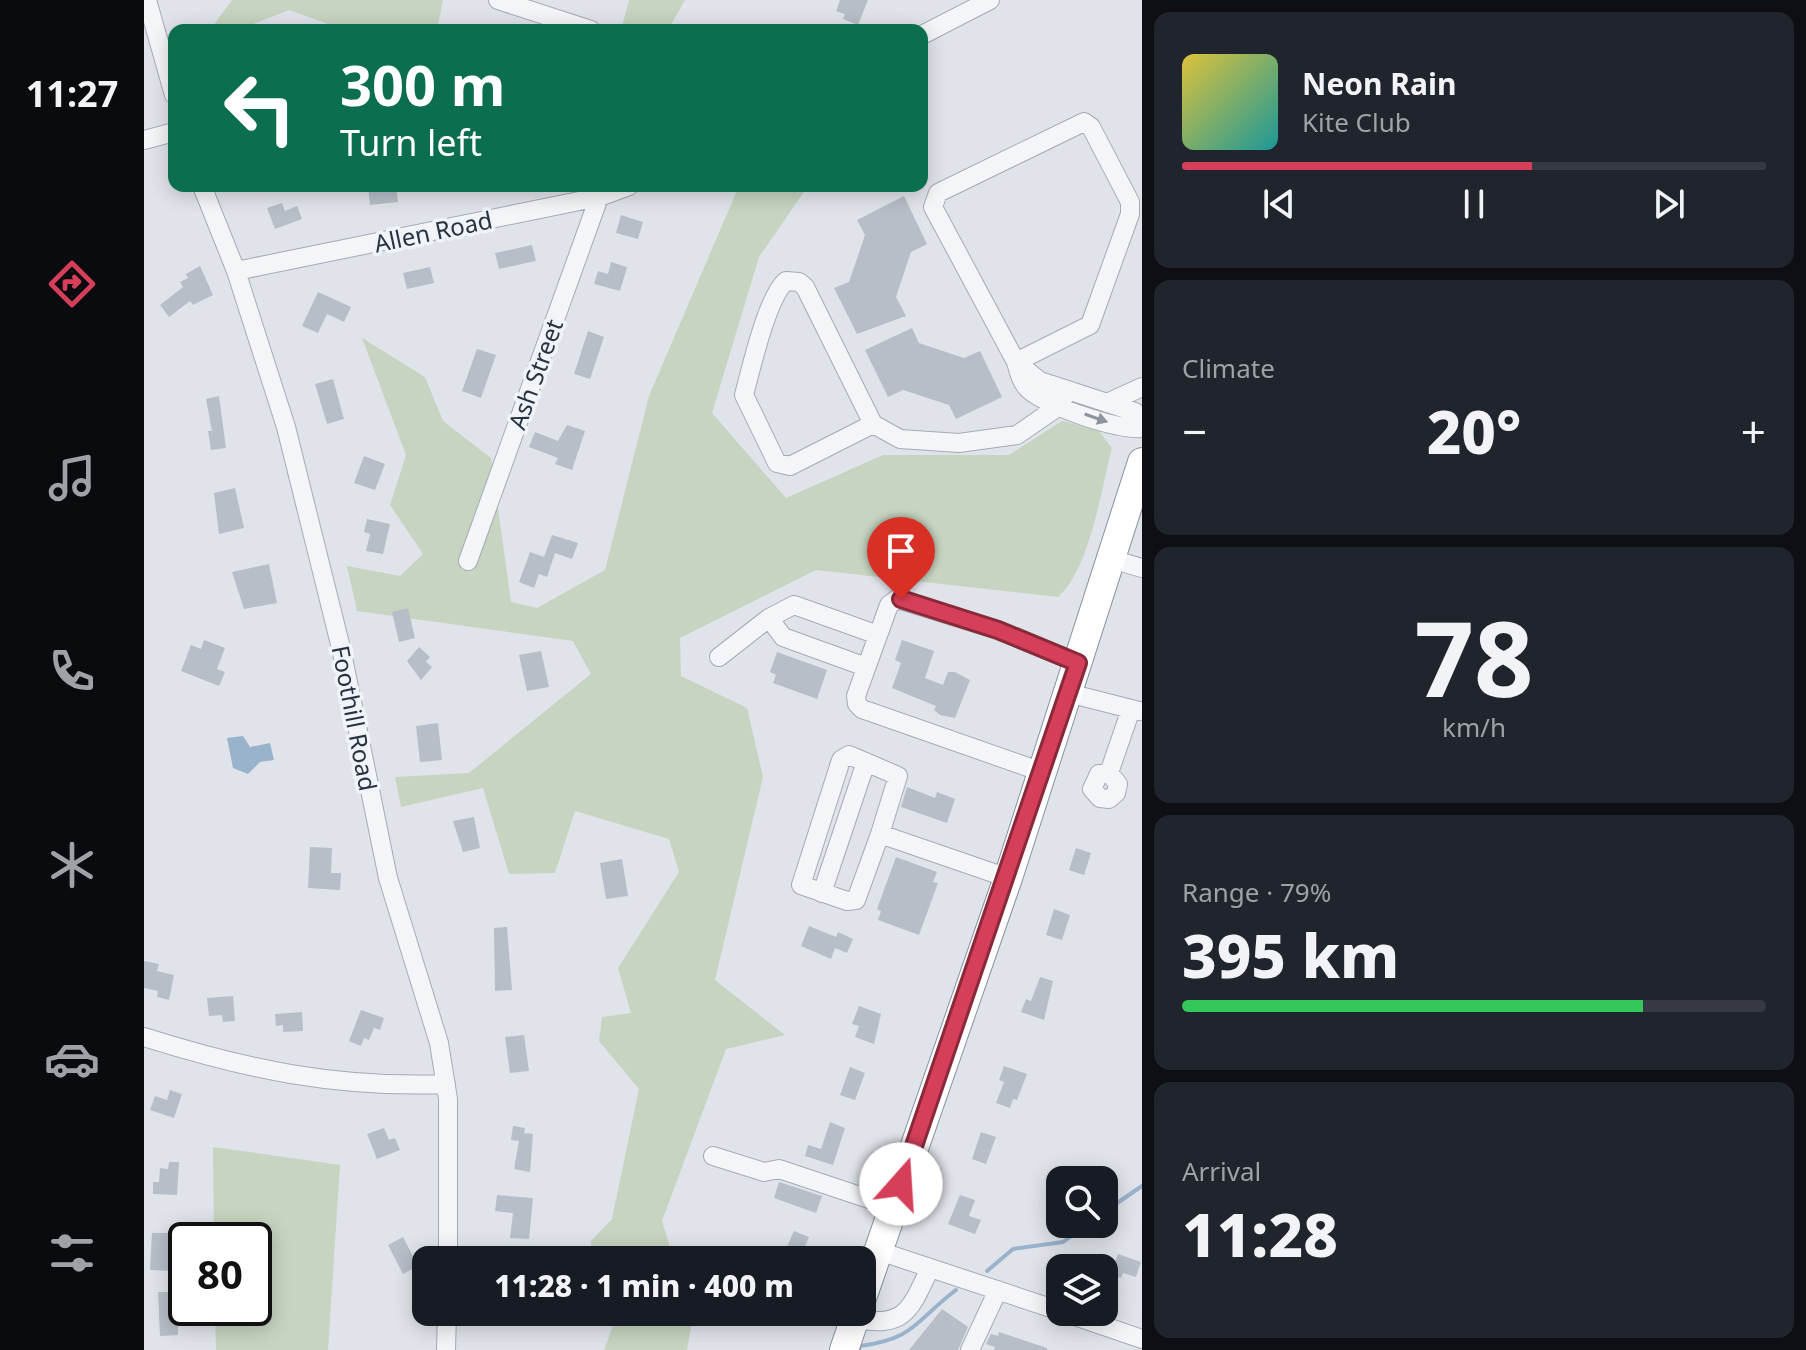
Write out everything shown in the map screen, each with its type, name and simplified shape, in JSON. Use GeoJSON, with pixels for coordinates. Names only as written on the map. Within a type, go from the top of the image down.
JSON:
{"type":"FeatureCollection","features":[{"type":"Feature","properties":{"kind":"highway"},"geometry":{"type":"LineString","coordinates":[[876,1259],[1008,878],[1142,462]]}},
{"type":"Feature","properties":{"kind":"highway"},"geometry":{"type":"LineString","coordinates":[[844,1350],[852,1326]]}},
{"type":"Feature","properties":{"kind":"street"},"geometry":{"type":"LineString","coordinates":[[147,0],[168,74]]}},
{"type":"Feature","properties":{"kind":"street"},"geometry":{"type":"LineString","coordinates":[[498,0],[572,24]]}},
{"type":"Feature","properties":{"kind":"street"},"geometry":{"type":"LineString","coordinates":[[928,32],[990,0]]}},
{"type":"Feature","properties":{"kind":"street"},"geometry":{"type":"LineString","coordinates":[[1016,362],[1090,325],[1130,214],[1130,202],[1091,127],[1084,122],[938,193],[933,202],[934,211],[1016,362],[1021,382],[1032,392],[1107,403],[1142,418]]}},
{"type":"Feature","properties":{"kind":"street"},"geometry":{"type":"LineString","coordinates":[[144,140],[168,134]]}},
{"type":"Feature","properties":{"kind":"street","name":"Foothill Road"},"geometry":{"type":"LineString","coordinates":[[204,192],[236,271],[298,473],[341,648],[388,878],[428,1000],[446,1084],[448,1246]]}},
{"type":"Feature","properties":{"kind":"street","name":"Allen Road"},"geometry":{"type":"LineString","coordinates":[[236,271],[596,192]]}},
{"type":"Feature","properties":{"kind":"street","name":"Ash Street"},"geometry":{"type":"LineString","coordinates":[[468,561],[601,192]]}},
{"type":"Feature","properties":{"kind":"street"},"geometry":{"type":"LineString","coordinates":[[873,424],[790,466],[777,463],[744,395],[770,313],[780,287],[786,281],[799,282],[805,287],[873,424],[900,439],[917,443],[974,442],[1017,435],[1064,398]]}},
{"type":"Feature","properties":{"kind":"street"},"geometry":{"type":"LineString","coordinates":[[1107,403],[1142,387]]}},
{"type":"Feature","properties":{"kind":"street"},"geometry":{"type":"LineString","coordinates":[[1064,398],[1128,429],[1142,428]]}},
{"type":"Feature","properties":{"kind":"street"},"geometry":{"type":"LineString","coordinates":[[1111,559],[1142,568]]}},
{"type":"Feature","properties":{"kind":"street"},"geometry":{"type":"LineString","coordinates":[[1042,772],[859,707],[855,699],[889,605],[901,599],[998,630],[1078,663]]}},
{"type":"Feature","properties":{"kind":"street"},"geometry":{"type":"LineString","coordinates":[[719,657],[769,618],[794,605],[878,635]]}},
{"type":"Feature","properties":{"kind":"street"},"geometry":{"type":"LineString","coordinates":[[769,618],[783,637],[866,667]]}},
{"type":"Feature","properties":{"kind":"street"},"geometry":{"type":"LineString","coordinates":[[1068,693],[1136,710],[1109,773]]}},
{"type":"Feature","properties":{"kind":"street"},"geometry":{"type":"LineString","coordinates":[[849,755],[893,771],[898,779],[880,834],[859,897],[850,902],[804,888],[800,883],[841,760],[849,755]]}},
{"type":"Feature","properties":{"kind":"street"},"geometry":{"type":"LineString","coordinates":[[880,834],[1008,878]]}},
{"type":"Feature","properties":{"kind":"street"},"geometry":{"type":"LineString","coordinates":[[144,1037],[289,1077],[406,1086],[446,1084]]}},
{"type":"Feature","properties":{"kind":"street"},"geometry":{"type":"LineString","coordinates":[[713,1156],[764,1172],[779,1169],[893,1207]]}},
{"type":"Feature","properties":{"kind":"street"},"geometry":{"type":"LineString","coordinates":[[879,1251],[1046,1307]]}},
{"type":"Feature","properties":{"kind":"street"},"geometry":{"type":"LineString","coordinates":[[876,1318],[886,1323],[901,1318],[930,1268]]}},
{"type":"Feature","properties":{"kind":"street"},"geometry":{"type":"LineString","coordinates":[[970,1350],[998,1290]]}},
{"type":"Feature","properties":{"kind":"street"},"geometry":{"type":"LineString","coordinates":[[446,1350],[447,1326]]}},
{"type":"Feature","properties":{"kind":"street"},"geometry":{"type":"LineString","coordinates":[[1103,1326],[1142,1339]]}},
{"type":"Feature","properties":{"kind":"green space"},"geometry":{"type":"Polygon","coordinates":[[[232,0],[443,0],[438,24],[328,24],[289,10],[253,24],[214,24],[232,0]]]}},
{"type":"Feature","properties":{"kind":"green space"},"geometry":{"type":"Polygon","coordinates":[[[629,0],[685,0],[671,24],[623,24],[629,0]]]}},
{"type":"Feature","properties":{"kind":"green space"},"geometry":{"type":"Polygon","coordinates":[[[736,192],[804,192],[759,257],[712,413],[786,498],[883,455],[1009,455],[1062,421],[1098,430],[1112,448],[1086,548],[1069,584],[1058,597],[816,570],[680,638],[681,676],[747,708],[763,777],[715,980],[785,1035],[726,1049],[662,1221],[670,1246],[592,1246],[590,1242],[612,1219],[639,1089],[599,1041],[602,1017],[631,1013],[618,968],[679,872],[669,839],[575,811],[555,873],[509,874],[483,788],[401,807],[395,777],[469,773],[591,674],[573,641],[357,611],[347,566],[400,576],[423,554],[390,505],[406,455],[362,338],[425,377],[443,421],[491,458],[511,602],[537,608],[605,570],[649,396],[736,192]]]}},
{"type":"Feature","properties":{"kind":"green space"},"geometry":{"type":"Polygon","coordinates":[[[213,1147],[340,1165],[328,1350],[216,1350],[215,1326],[272,1326],[272,1222],[214,1222],[213,1147]]]}},
{"type":"Feature","properties":{"kind":"green space"},"geometry":{"type":"Polygon","coordinates":[[[613,1326],[691,1326],[687,1350],[604,1350],[613,1326]]]}},
{"type":"Feature","properties":{"kind":"water"},"geometry":{"type":"Polygon","coordinates":[[[243,736],[250,747],[270,743],[274,760],[260,762],[248,774],[233,768],[227,738],[243,736]]]}},
{"type":"Feature","properties":{"kind":"building"},"geometry":{"type":"Polygon","coordinates":[[[840,0],[868,0],[858,24],[843,19],[845,14],[836,11],[840,0]]]}},
{"type":"Feature","properties":{"kind":"building"},"geometry":{"type":"Polygon","coordinates":[[[369,192],[397,192],[398,202],[370,205],[369,192]]]}},
{"type":"Feature","properties":{"kind":"building"},"geometry":{"type":"Polygon","coordinates":[[[904,196],[927,244],[911,252],[896,297],[906,316],[857,334],[834,288],[849,282],[865,235],[857,220],[904,196]]]}},
{"type":"Feature","properties":{"kind":"building"},"geometry":{"type":"Polygon","coordinates":[[[282,203],[285,211],[297,206],[302,219],[275,229],[267,208],[282,203]]]}},
{"type":"Feature","properties":{"kind":"building"},"geometry":{"type":"Polygon","coordinates":[[[621,215],[643,222],[638,239],[616,233],[621,215]]]}},
{"type":"Feature","properties":{"kind":"building"},"geometry":{"type":"Polygon","coordinates":[[[532,245],[536,261],[499,269],[495,253],[532,245]]]}},
{"type":"Feature","properties":{"kind":"building"},"geometry":{"type":"Polygon","coordinates":[[[611,262],[627,267],[620,291],[594,284],[598,271],[608,274],[611,262]]]}},
{"type":"Feature","properties":{"kind":"building"},"geometry":{"type":"Polygon","coordinates":[[[200,266],[213,295],[193,305],[190,301],[169,317],[160,305],[183,287],[180,282],[188,278],[186,274],[200,266]]]}},
{"type":"Feature","properties":{"kind":"building"},"geometry":{"type":"Polygon","coordinates":[[[430,267],[434,283],[407,289],[403,273],[430,267]]]}},
{"type":"Feature","properties":{"kind":"building"},"geometry":{"type":"Polygon","coordinates":[[[318,292],[351,307],[344,322],[327,314],[318,333],[302,326],[318,292]]]}},
{"type":"Feature","properties":{"kind":"building"},"geometry":{"type":"Polygon","coordinates":[[[912,328],[919,343],[964,358],[980,351],[1002,397],[956,419],[949,405],[903,390],[888,397],[865,350],[912,328]]]}},
{"type":"Feature","properties":{"kind":"building"},"geometry":{"type":"Polygon","coordinates":[[[588,331],[604,337],[590,379],[574,374],[588,331]]]}},
{"type":"Feature","properties":{"kind":"building"},"geometry":{"type":"Polygon","coordinates":[[[477,349],[496,355],[481,398],[462,391],[477,349]]]}},
{"type":"Feature","properties":{"kind":"building"},"geometry":{"type":"Polygon","coordinates":[[[333,379],[344,419],[327,424],[315,384],[333,379]]]}},
{"type":"Feature","properties":{"kind":"building"},"geometry":{"type":"Polygon","coordinates":[[[219,396],[226,448],[211,450],[208,431],[212,431],[206,399],[219,396]]]}},
{"type":"Feature","properties":{"kind":"building"},"geometry":{"type":"Polygon","coordinates":[[[567,425],[585,431],[572,470],[555,464],[558,458],[529,447],[535,432],[558,441],[567,425]]]}},
{"type":"Feature","properties":{"kind":"building"},"geometry":{"type":"Polygon","coordinates":[[[364,456],[385,464],[375,490],[354,483],[364,456]]]}},
{"type":"Feature","properties":{"kind":"building"},"geometry":{"type":"Polygon","coordinates":[[[235,488],[244,528],[219,534],[214,493],[235,488]]]}},
{"type":"Feature","properties":{"kind":"building"},"geometry":{"type":"Polygon","coordinates":[[[367,519],[390,524],[383,554],[366,551],[370,534],[364,532],[367,519]]]}},
{"type":"Feature","properties":{"kind":"building"},"geometry":{"type":"Polygon","coordinates":[[[552,535],[578,543],[572,559],[555,553],[547,577],[539,574],[534,588],[519,582],[530,552],[544,557],[552,535]]]}},
{"type":"Feature","properties":{"kind":"building"},"geometry":{"type":"Polygon","coordinates":[[[269,564],[277,603],[244,609],[232,572],[269,564]]]}},
{"type":"Feature","properties":{"kind":"building"},"geometry":{"type":"Polygon","coordinates":[[[408,608],[415,638],[399,642],[392,612],[408,608]]]}},
{"type":"Feature","properties":{"kind":"building"},"geometry":{"type":"Polygon","coordinates":[[[204,640],[225,648],[217,669],[225,672],[219,686],[181,671],[191,645],[201,649],[204,640]]]}},
{"type":"Feature","properties":{"kind":"building"},"geometry":{"type":"Polygon","coordinates":[[[902,640],[934,651],[925,678],[943,685],[948,672],[955,672],[970,680],[955,718],[940,715],[934,710],[936,706],[892,688],[901,663],[895,660],[902,640]]]}},
{"type":"Feature","properties":{"kind":"building"},"geometry":{"type":"Polygon","coordinates":[[[419,647],[430,657],[426,662],[432,667],[421,680],[407,661],[419,647]]]}},
{"type":"Feature","properties":{"kind":"building"},"geometry":{"type":"Polygon","coordinates":[[[541,651],[549,687],[527,691],[519,655],[541,651]]]}},
{"type":"Feature","properties":{"kind":"building"},"geometry":{"type":"Polygon","coordinates":[[[777,652],[827,670],[817,699],[773,683],[776,675],[770,672],[777,652]]]}},
{"type":"Feature","properties":{"kind":"building"},"geometry":{"type":"Polygon","coordinates":[[[438,723],[442,760],[420,762],[416,726],[438,723]]]}},
{"type":"Feature","properties":{"kind":"building"},"geometry":{"type":"Polygon","coordinates":[[[907,787],[935,798],[937,792],[955,799],[947,823],[901,807],[907,787]]]}},
{"type":"Feature","properties":{"kind":"building"},"geometry":{"type":"Polygon","coordinates":[[[474,817],[480,848],[463,852],[453,821],[474,817]]]}},
{"type":"Feature","properties":{"kind":"building"},"geometry":{"type":"Polygon","coordinates":[[[310,847],[332,848],[331,873],[341,873],[340,890],[308,888],[310,847]]]}},
{"type":"Feature","properties":{"kind":"building"},"geometry":{"type":"Polygon","coordinates":[[[1076,848],[1091,853],[1084,875],[1069,870],[1076,848]]]}},
{"type":"Feature","properties":{"kind":"building"},"geometry":{"type":"Polygon","coordinates":[[[896,857],[937,872],[933,882],[938,883],[919,935],[878,920],[881,911],[877,909],[896,857]]]}},
{"type":"Feature","properties":{"kind":"building"},"geometry":{"type":"Polygon","coordinates":[[[622,859],[628,896],[606,899],[600,863],[622,859]]]}},
{"type":"Feature","properties":{"kind":"building"},"geometry":{"type":"Polygon","coordinates":[[[1054,909],[1070,915],[1062,940],[1046,935],[1054,909]]]}},
{"type":"Feature","properties":{"kind":"building"},"geometry":{"type":"Polygon","coordinates":[[[809,926],[836,937],[838,932],[853,939],[847,953],[835,948],[831,959],[801,946],[809,926]]]}},
{"type":"Feature","properties":{"kind":"building"},"geometry":{"type":"Polygon","coordinates":[[[507,927],[512,990],[495,991],[494,928],[507,927]]]}},
{"type":"Feature","properties":{"kind":"building"},"geometry":{"type":"Polygon","coordinates":[[[144,961],[159,964],[157,971],[174,975],[169,1000],[157,997],[158,991],[144,988],[144,961]]]}},
{"type":"Feature","properties":{"kind":"building"},"geometry":{"type":"Polygon","coordinates":[[[1040,977],[1053,981],[1044,1020],[1021,1012],[1026,999],[1031,1001],[1040,977]]]}},
{"type":"Feature","properties":{"kind":"building"},"geometry":{"type":"Polygon","coordinates":[[[233,996],[235,1021],[223,1022],[222,1015],[209,1016],[207,998],[233,996]]]}},
{"type":"Feature","properties":{"kind":"building"},"geometry":{"type":"Polygon","coordinates":[[[859,1006],[881,1014],[874,1044],[855,1037],[859,1026],[852,1024],[859,1006]]]}},
{"type":"Feature","properties":{"kind":"building"},"geometry":{"type":"Polygon","coordinates":[[[361,1010],[384,1018],[380,1030],[374,1028],[369,1040],[364,1038],[361,1046],[349,1041],[361,1010]]]}},
{"type":"Feature","properties":{"kind":"building"},"geometry":{"type":"Polygon","coordinates":[[[302,1012],[303,1031],[283,1032],[283,1025],[276,1026],[275,1014],[302,1012]]]}},
{"type":"Feature","properties":{"kind":"building"},"geometry":{"type":"Polygon","coordinates":[[[524,1035],[529,1071],[510,1073],[505,1037],[524,1035]]]}},
{"type":"Feature","properties":{"kind":"building"},"geometry":{"type":"Polygon","coordinates":[[[1004,1066],[1027,1074],[1017,1100],[1013,1099],[1010,1108],[996,1103],[1004,1082],[999,1080],[1004,1066]]]}},
{"type":"Feature","properties":{"kind":"building"},"geometry":{"type":"Polygon","coordinates":[[[850,1067],[865,1073],[855,1100],[840,1095],[850,1067]]]}},
{"type":"Feature","properties":{"kind":"building"},"geometry":{"type":"Polygon","coordinates":[[[170,1090],[182,1094],[174,1118],[150,1110],[155,1096],[167,1100],[170,1090]]]}},
{"type":"Feature","properties":{"kind":"building"},"geometry":{"type":"Polygon","coordinates":[[[830,1122],[845,1128],[833,1165],[805,1156],[808,1145],[821,1149],[830,1122]]]}},
{"type":"Feature","properties":{"kind":"building"},"geometry":{"type":"Polygon","coordinates":[[[513,1126],[525,1128],[524,1133],[533,1134],[530,1172],[514,1169],[519,1141],[511,1140],[513,1126]]]}},
{"type":"Feature","properties":{"kind":"building"},"geometry":{"type":"Polygon","coordinates":[[[384,1128],[389,1140],[395,1138],[400,1150],[377,1159],[367,1134],[384,1128]]]}},
{"type":"Feature","properties":{"kind":"building"},"geometry":{"type":"Polygon","coordinates":[[[981,1132],[996,1137],[986,1164],[972,1159],[981,1132]]]}},
{"type":"Feature","properties":{"kind":"building"},"geometry":{"type":"Polygon","coordinates":[[[169,1162],[179,1162],[177,1195],[153,1194],[153,1182],[159,1182],[160,1168],[168,1169],[169,1162]]]}},
{"type":"Feature","properties":{"kind":"building"},"geometry":{"type":"Polygon","coordinates":[[[779,1182],[822,1196],[816,1213],[774,1198],[779,1182]]]}},
{"type":"Feature","properties":{"kind":"building"},"geometry":{"type":"Polygon","coordinates":[[[497,1195],[533,1198],[529,1239],[510,1238],[513,1213],[495,1211],[497,1195]]]}},
{"type":"Feature","properties":{"kind":"building"},"geometry":{"type":"Polygon","coordinates":[[[960,1195],[975,1200],[969,1216],[981,1220],[975,1234],[948,1224],[960,1195]]]}},
{"type":"Feature","properties":{"kind":"building"},"geometry":{"type":"Polygon","coordinates":[[[794,1231],[809,1237],[805,1246],[787,1246],[794,1231]]]}},
{"type":"Feature","properties":{"kind":"building"},"geometry":{"type":"Polygon","coordinates":[[[152,1233],[168,1233],[168,1271],[150,1270],[152,1233]]]}},
{"type":"Feature","properties":{"kind":"building"},"geometry":{"type":"Polygon","coordinates":[[[403,1237],[412,1254],[412,1269],[403,1274],[388,1245],[403,1237]]]}},
{"type":"Feature","properties":{"kind":"building"},"geometry":{"type":"Polygon","coordinates":[[[1118,1254],[1141,1262],[1136,1277],[1123,1273],[1121,1278],[1118,1277],[1118,1254]]]}},
{"type":"Feature","properties":{"kind":"building"},"geometry":{"type":"Polygon","coordinates":[[[158,1292],[168,1292],[168,1326],[178,1326],[178,1335],[160,1336],[158,1292]]]}},
{"type":"Feature","properties":{"kind":"building"},"geometry":{"type":"Polygon","coordinates":[[[942,1309],[968,1327],[958,1350],[909,1350],[942,1309]]]}},
{"type":"Feature","properties":{"kind":"building"},"geometry":{"type":"Polygon","coordinates":[[[999,1332],[1047,1350],[994,1350],[995,1347],[986,1344],[991,1334],[998,1336],[999,1332]]]}},
{"type":"Feature","properties":{"kind":"waterway"},"geometry":{"type":"LineString","coordinates":[[1118,1202],[1142,1186]]}},
{"type":"Feature","properties":{"kind":"waterway"},"geometry":{"type":"LineString","coordinates":[[987,1271],[1013,1249],[1063,1242],[1069,1238]]}},
{"type":"Feature","properties":{"kind":"waterway"},"geometry":{"type":"LineString","coordinates":[[859,1350],[860,1346],[904,1333],[956,1290]]}},
{"type":"Feature","properties":{"kind":"route"},"geometry":{"type":"LineString","coordinates":[[901,599],[998,630],[1078,663],[1008,878],[901,1184]]}}]}
